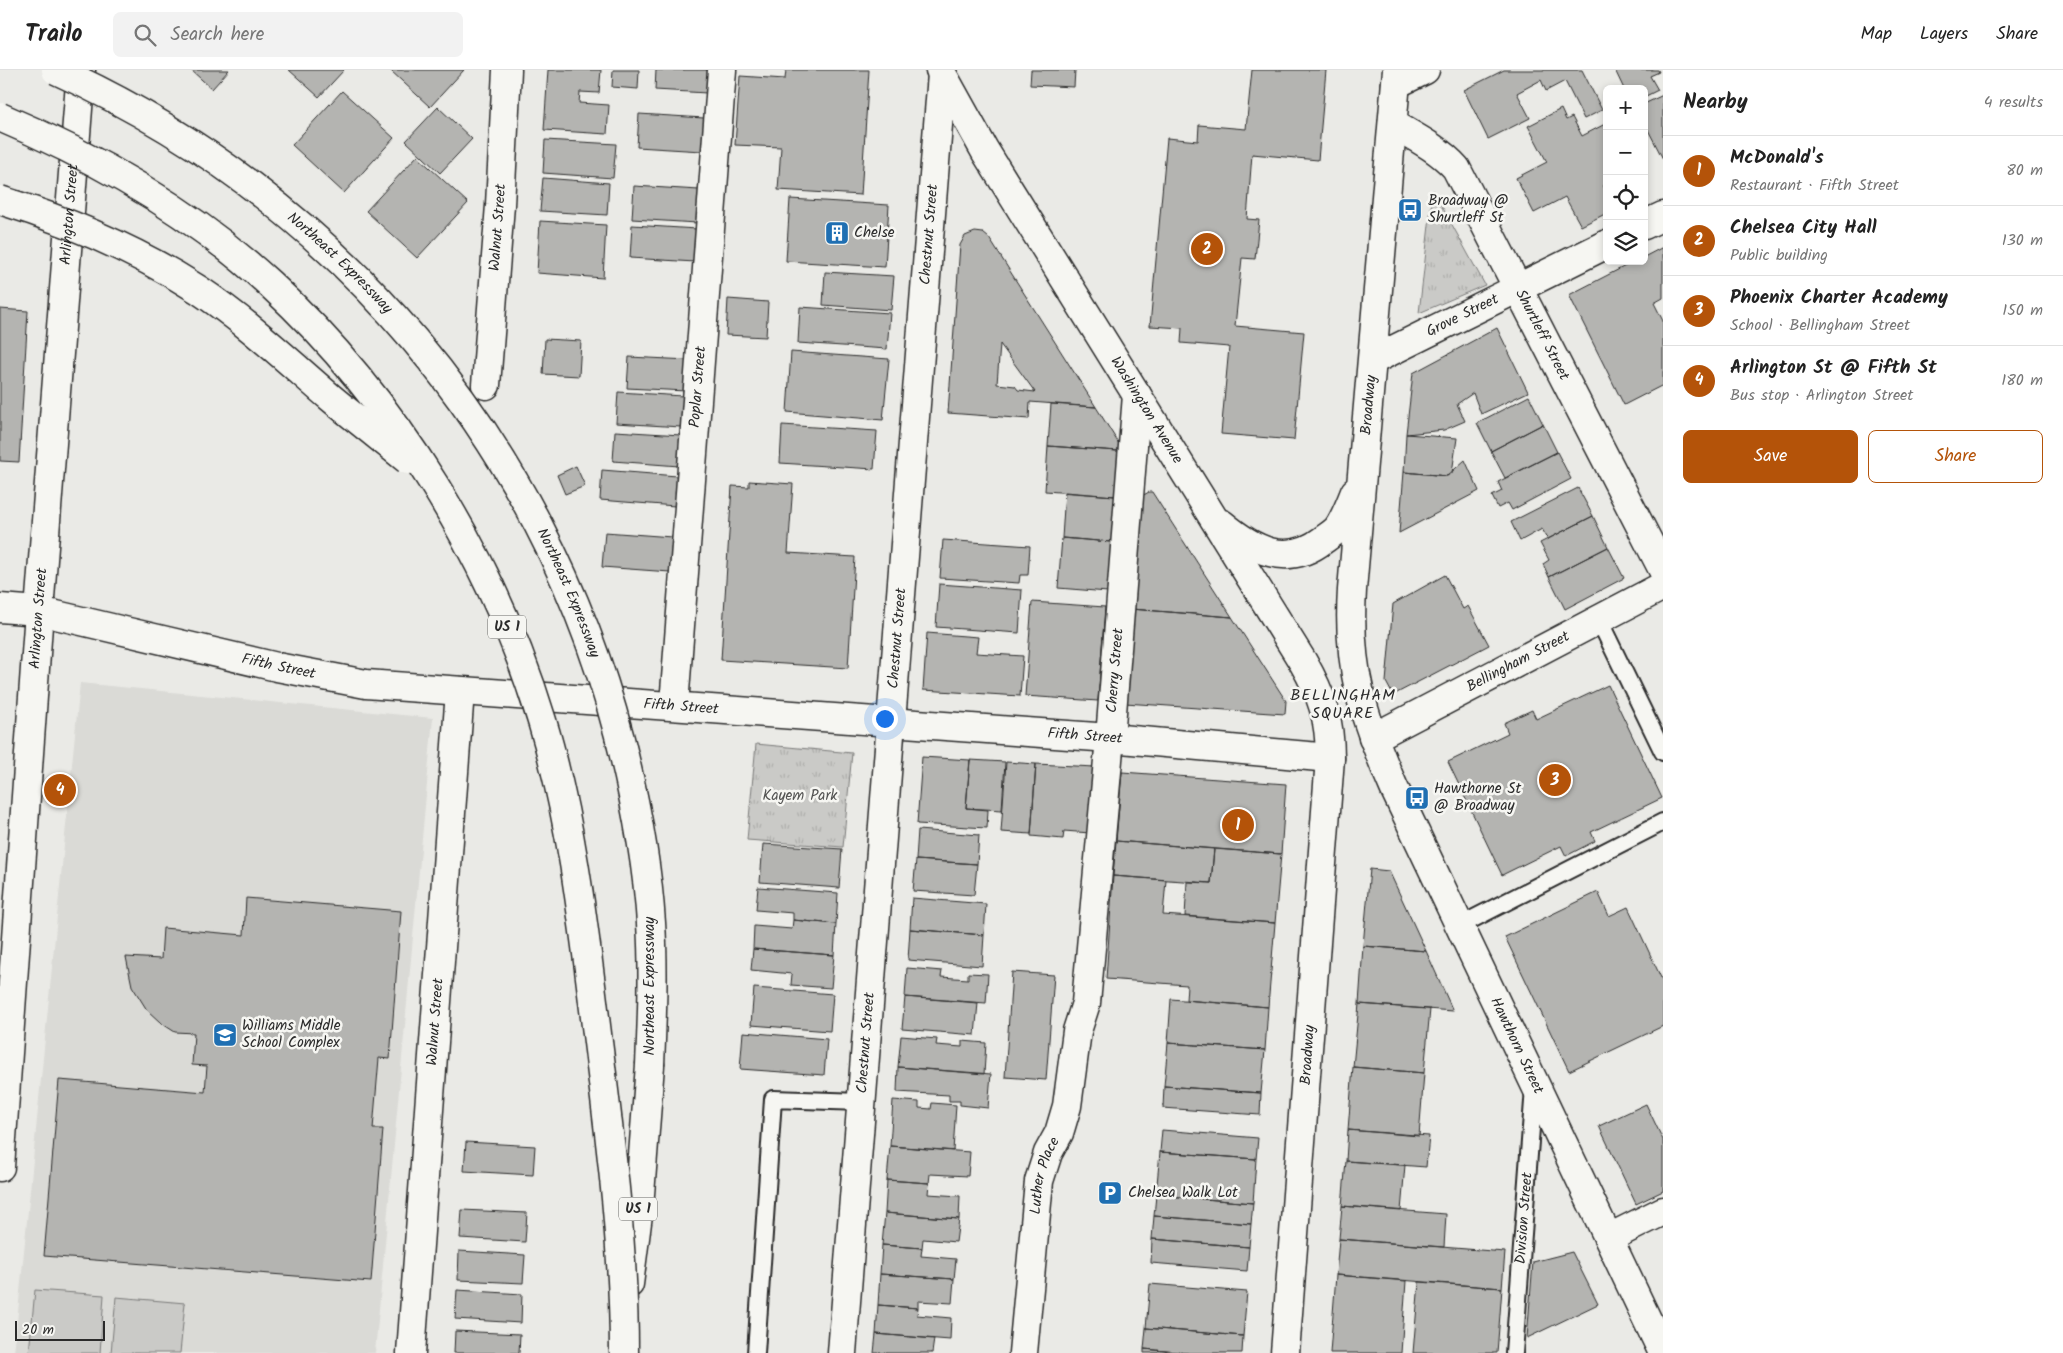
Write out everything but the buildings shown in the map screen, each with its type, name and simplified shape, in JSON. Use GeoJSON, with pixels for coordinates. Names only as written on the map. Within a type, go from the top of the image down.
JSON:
{"type":"FeatureCollection","features":[{"type":"Feature","properties":{"kind":"main road","name":"Northeast Expressway"},"geometry":{"type":"LineString","coordinates":[[56,70],[148,117],[218,162],[291,217],[360,281],[417,342],[471,412],[515,482],[555,559],[590,642],[615,723],[635,806],[650,913],[653,981],[650,1065],[639,1207],[624,1323],[624,1353]]}},
{"type":"Feature","properties":{"kind":"main road","name":"Arlington Street"},"geometry":{"type":"LineString","coordinates":[[0,1167],[39,611],[81,70]]}},
{"type":"Feature","properties":{"kind":"main road","name":"Walnut Street"},"geometry":{"type":"LineString","coordinates":[[486,385],[500,205],[507,70]]}},
{"type":"Feature","properties":{"kind":"main road","name":"Poplar Street"},"geometry":{"type":"LineString","coordinates":[[674,705],[722,70]]}},
{"type":"Feature","properties":{"kind":"main road"},"geometry":{"type":"LineString","coordinates":[[1396,75],[1424,70]]}},
{"type":"Feature","properties":{"kind":"main road","name":"Washington Avenue"},"geometry":{"type":"LineString","coordinates":[[941,72],[985,151],[1313,680],[1327,717],[1330,737],[1330,758]]}},
{"type":"Feature","properties":{"kind":"main road","name":"Chestnut Street"},"geometry":{"type":"LineString","coordinates":[[842,1353],[941,72]]}},
{"type":"Feature","properties":{"kind":"main road","name":"Broadway"},"geometry":{"type":"LineString","coordinates":[[1373,738],[1365,716],[1355,676],[1350,634],[1352,590],[1396,75]]}},
{"type":"Feature","properties":{"kind":"main road","name":"Northeast Expressway"},"geometry":{"type":"LineString","coordinates":[[0,117],[91,159],[137,186],[185,217],[269,283],[351,369],[401,434],[429,477],[478,564],[507,626],[525,671],[542,722],[567,828],[611,1143],[622,1263],[624,1353]]}},
{"type":"Feature","properties":{"kind":"main road","name":"Shurtleff Street"},"geometry":{"type":"LineString","coordinates":[[1393,124],[1447,158],[1456,168],[1663,570]]}},
{"type":"Feature","properties":{"kind":"main road"},"geometry":{"type":"LineString","coordinates":[[0,200],[38,212],[107,239],[195,288],[271,344],[331,398],[429,477]]}},
{"type":"Feature","properties":{"kind":"main road"},"geometry":{"type":"LineString","coordinates":[[1648,223],[1663,216]]}},
{"type":"Feature","properties":{"kind":"main road","name":"Grove Street"},"geometry":{"type":"LineString","coordinates":[[1373,360],[1603,246]]}},
{"type":"Feature","properties":{"kind":"main road","name":"Cherry Street"},"geometry":{"type":"LineString","coordinates":[[1086,1003],[1110,738],[1137,395]]}},
{"type":"Feature","properties":{"kind":"main road"},"geometry":{"type":"LineString","coordinates":[[1211,515],[1241,539],[1258,548],[1275,554],[1302,553],[1315,546],[1337,529],[1356,490],[1364,464]]}},
{"type":"Feature","properties":{"kind":"main road","name":"Bellingham Street"},"geometry":{"type":"LineString","coordinates":[[1373,738],[1663,586]]}},
{"type":"Feature","properties":{"kind":"main road","name":"Fifth Street"},"geometry":{"type":"LineString","coordinates":[[0,608],[39,611],[325,678],[366,684],[1110,738],[1330,758]]}},
{"type":"Feature","properties":{"kind":"main road","name":"Walnut Street"},"geometry":{"type":"LineString","coordinates":[[411,1353],[460,691]]}},
{"type":"Feature","properties":{"kind":"main road","name":"Hawthorn Street"},"geometry":{"type":"LineString","coordinates":[[1373,738],[1394,788],[1459,926],[1663,1353]]}},
{"type":"Feature","properties":{"kind":"main road","name":"Broadway"},"geometry":{"type":"LineString","coordinates":[[1286,1353],[1330,758]]}},
{"type":"Feature","properties":{"kind":"main road","name":"Luther Place"},"geometry":{"type":"LineString","coordinates":[[1023,1353],[1039,1181],[1048,1153],[1059,1133],[1067,1106],[1078,1031],[1086,1003]]}},
{"type":"Feature","properties":{"kind":"main road"},"geometry":{"type":"LineString","coordinates":[[1609,1238],[1663,1211]]}},
{"type":"Feature","properties":{"kind":"lane"},"geometry":{"type":"LineString","coordinates":[[1599,620],[1663,752]]}},
{"type":"Feature","properties":{"kind":"lane"},"geometry":{"type":"LineString","coordinates":[[1459,926],[1663,822]]}},
{"type":"Feature","properties":{"kind":"lane","name":"Division Street"},"geometry":{"type":"LineString","coordinates":[[1514,1353],[1534,1083]]}},
{"type":"Feature","properties":{"kind":"lane"},"geometry":{"type":"LineString","coordinates":[[756,1353],[773,1099],[861,1102]]}},
{"type":"Feature","properties":{"kind":"shaded area","name":"Williams Middle School Complex"},"geometry":{"type":"Polygon","coordinates":[[[80,683],[433,718],[375,1353],[14,1353],[80,683]]]}},
{"type":"Feature","properties":{"kind":"green space"},"geometry":{"type":"Polygon","coordinates":[[[1433,190],[1485,285],[1419,313],[1433,190]]]}},
{"type":"Feature","properties":{"kind":"green space","name":"Kayem Park"},"geometry":{"type":"Polygon","coordinates":[[[756,744],[852,753],[843,847],[747,840],[756,744]]]}},
{"type":"Feature","properties":{"kind":"green space"},"geometry":{"type":"Polygon","coordinates":[[[35,1290],[104,1295],[100,1353],[29,1353],[35,1290]]]}},
{"type":"Feature","properties":{"kind":"green space"},"geometry":{"type":"Polygon","coordinates":[[[116,1297],[185,1303],[180,1353],[111,1353],[116,1297]]]}},
{"type":"Feature","properties":{"kind":"place","name":"Broadway @ Shurtleff St"},"geometry":{"type":"Point","coordinates":[1410,210]}},
{"type":"Feature","properties":{"kind":"place","name":"Chelse"},"geometry":{"type":"Point","coordinates":[837,233]}},
{"type":"Feature","properties":{"kind":"place","name":"Chelsea City Hall"},"geometry":{"type":"Point","coordinates":[1207,249]}},
{"type":"Feature","properties":{"kind":"place","name":"Phoenix Charter Academy"},"geometry":{"type":"Point","coordinates":[1555,780]}},
{"type":"Feature","properties":{"kind":"place","name":"Arlington St @ Fifth St"},"geometry":{"type":"Point","coordinates":[60,790]}},
{"type":"Feature","properties":{"kind":"place","name":"Hawthorne St @ Broadway"},"geometry":{"type":"Point","coordinates":[1417,798]}},
{"type":"Feature","properties":{"kind":"place","name":"McDonald's"},"geometry":{"type":"Point","coordinates":[1238,825]}},
{"type":"Feature","properties":{"kind":"place","name":"Williams Middle School Complex"},"geometry":{"type":"Point","coordinates":[225,1035]}},
{"type":"Feature","properties":{"kind":"place","name":"Chelsea Walk Lot"},"geometry":{"type":"Point","coordinates":[1110,1193]}},
{"type":"Feature","properties":{"kind":"district","name":"BELLINGHAM SQUARE"},"geometry":{"type":"Point","coordinates":[1343,704]}}]}
